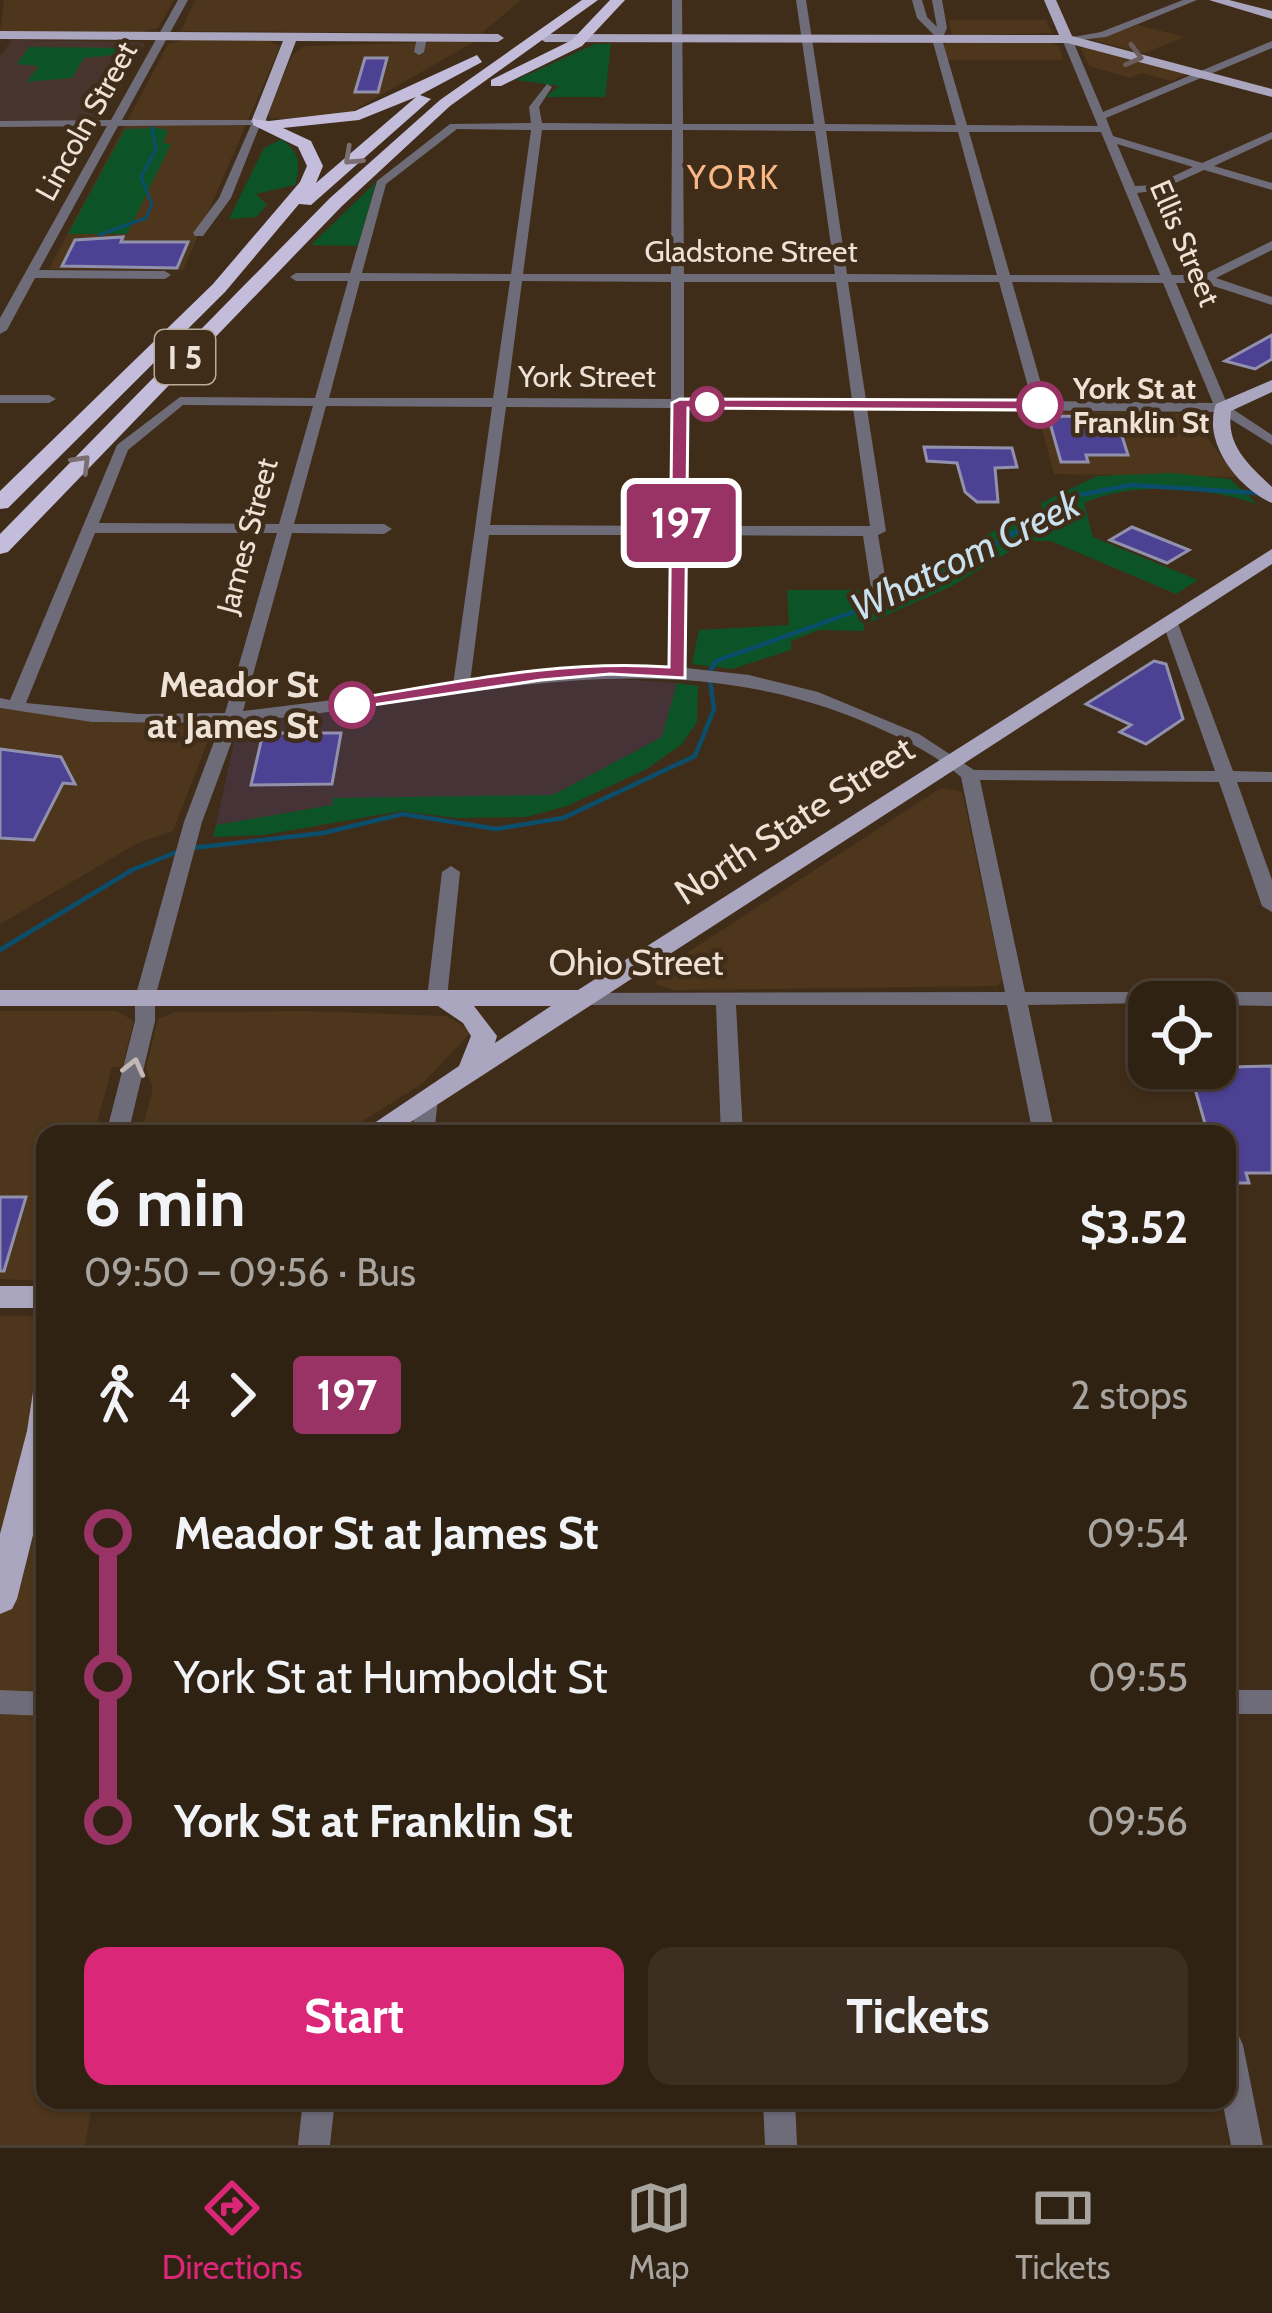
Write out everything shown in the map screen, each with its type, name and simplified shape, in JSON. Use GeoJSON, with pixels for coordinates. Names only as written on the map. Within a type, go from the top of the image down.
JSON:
{"type":"FeatureCollection","features":[{"type":"Feature","properties":{"kind":"highway","name":"I 5"},"geometry":{"type":"LineString","coordinates":[[0,547],[373,169],[563,0]]}},
{"type":"Feature","properties":{"kind":"highway","name":"I 5"},"geometry":{"type":"LineString","coordinates":[[0,502],[249,254],[369,142],[477,59],[591,0]]}},
{"type":"Feature","properties":{"kind":"highway"},"geometry":{"type":"LineString","coordinates":[[373,169],[494,84],[582,38],[618,0]]}},
{"type":"Feature","properties":{"kind":"highway"},"geometry":{"type":"LineString","coordinates":[[258,122],[316,124],[368,117],[477,59]]}},
{"type":"Feature","properties":{"kind":"highway"},"geometry":{"type":"LineString","coordinates":[[249,254],[308,183],[315,166],[305,145],[258,122]]}},
{"type":"Feature","properties":{"kind":"main road","name":"Ellis Street"},"geometry":{"type":"LineString","coordinates":[[1050,0],[1067,39]]}},
{"type":"Feature","properties":{"kind":"main road"},"geometry":{"type":"LineString","coordinates":[[1215,0],[1272,15]]}},
{"type":"Feature","properties":{"kind":"main road"},"geometry":{"type":"LineString","coordinates":[[0,35],[343,37],[420,45],[522,38],[807,39]]}},
{"type":"Feature","properties":{"kind":"main road"},"geometry":{"type":"LineString","coordinates":[[258,122],[291,37]]}},
{"type":"Feature","properties":{"kind":"main road"},"geometry":{"type":"LineString","coordinates":[[284,56],[300,46],[343,37]]}},
{"type":"Feature","properties":{"kind":"main road"},"geometry":{"type":"LineString","coordinates":[[676,38],[1067,39],[1272,93]]}},
{"type":"Feature","properties":{"kind":"main road"},"geometry":{"type":"LineString","coordinates":[[1222,408],[1272,385]]}},
{"type":"Feature","properties":{"kind":"main road","name":"Ellis Street"},"geometry":{"type":"LineString","coordinates":[[1222,408],[1219,440],[1264,490]]}},
{"type":"Feature","properties":{"kind":"main road","name":"North State Street"},"geometry":{"type":"LineString","coordinates":[[386,1125],[583,998],[962,768],[1266,556]]}},
{"type":"Feature","properties":{"kind":"main road","name":"Ohio Street"},"geometry":{"type":"LineString","coordinates":[[0,998],[583,998]]}},
{"type":"Feature","properties":{"kind":"main road"},"geometry":{"type":"LineString","coordinates":[[441,998],[481,1025],[484,1036],[470,1071]]}},
{"type":"Feature","properties":{"kind":"main road"},"geometry":{"type":"LineString","coordinates":[[0,1297],[36,1297]]}},
{"type":"Feature","properties":{"kind":"main road"},"geometry":{"type":"LineString","coordinates":[[0,1599],[36,1461]]}},
{"type":"Feature","properties":{"kind":"street","name":"Lincoln Street"},"geometry":{"type":"LineString","coordinates":[[0,330],[183,0]]}},
{"type":"Feature","properties":{"kind":"street"},"geometry":{"type":"LineString","coordinates":[[677,0],[679,674]]}},
{"type":"Feature","properties":{"kind":"street"},"geometry":{"type":"LineString","coordinates":[[801,0],[860,404],[879,588]]}},
{"type":"Feature","properties":{"kind":"street"},"geometry":{"type":"LineString","coordinates":[[917,0],[922,18],[937,36],[1040,405]]}},
{"type":"Feature","properties":{"kind":"street"},"geometry":{"type":"LineString","coordinates":[[937,0],[942,28],[937,36]]}},
{"type":"Feature","properties":{"kind":"street"},"geometry":{"type":"LineString","coordinates":[[1067,39],[1103,34],[1190,1]]}},
{"type":"Feature","properties":{"kind":"street","name":"Ellis Street"},"geometry":{"type":"LineString","coordinates":[[1067,39],[1222,408]]}},
{"type":"Feature","properties":{"kind":"street"},"geometry":{"type":"LineString","coordinates":[[1104,128],[1201,74],[1272,44]]}},
{"type":"Feature","properties":{"kind":"street"},"geometry":{"type":"LineString","coordinates":[[461,687],[537,127],[534,107],[547,87]]}},
{"type":"Feature","properties":{"kind":"street"},"geometry":{"type":"LineString","coordinates":[[0,124],[258,122],[225,197],[199,233]]}},
{"type":"Feature","properties":{"kind":"street","name":"James Street"},"geometry":{"type":"LineString","coordinates":[[119,1125],[145,1021],[145,998],[193,822],[238,701],[381,183],[454,126],[537,127]]}},
{"type":"Feature","properties":{"kind":"street"},"geometry":{"type":"LineString","coordinates":[[537,127],[1104,128],[1272,187]]}},
{"type":"Feature","properties":{"kind":"street"},"geometry":{"type":"LineString","coordinates":[[1130,190],[1153,189],[1272,135]]}},
{"type":"Feature","properties":{"kind":"street"},"geometry":{"type":"LineString","coordinates":[[1205,279],[1272,245]]}},
{"type":"Feature","properties":{"kind":"street"},"geometry":{"type":"LineString","coordinates":[[31,274],[165,275]]}},
{"type":"Feature","properties":{"kind":"street","name":"Gladstone Street"},"geometry":{"type":"LineString","coordinates":[[296,277],[1205,279]]}},
{"type":"Feature","properties":{"kind":"street"},"geometry":{"type":"LineString","coordinates":[[1205,279],[1272,301]]}},
{"type":"Feature","properties":{"kind":"street"},"geometry":{"type":"LineString","coordinates":[[0,399],[49,399]]}},
{"type":"Feature","properties":{"kind":"street","name":"York Street"},"geometry":{"type":"LineString","coordinates":[[89,528],[122,448],[180,401],[1222,408]]}},
{"type":"Feature","properties":{"kind":"street"},"geometry":{"type":"LineString","coordinates":[[1222,408],[1272,441]]}},
{"type":"Feature","properties":{"kind":"street"},"geometry":{"type":"LineString","coordinates":[[384,529],[89,528],[8,705],[119,717],[230,717],[610,668],[755,683],[840,704],[962,768],[1272,777]]}},
{"type":"Feature","properties":{"kind":"street"},"geometry":{"type":"LineString","coordinates":[[482,530],[874,531]]}},
{"type":"Feature","properties":{"kind":"street"},"geometry":{"type":"LineString","coordinates":[[1171,621],[1272,906]]}},
{"type":"Feature","properties":{"kind":"street"},"geometry":{"type":"LineString","coordinates":[[962,768],[1042,1125]]}},
{"type":"Feature","properties":{"kind":"street"},"geometry":{"type":"LineString","coordinates":[[441,998],[451,872]]}},
{"type":"Feature","properties":{"kind":"street","name":"Ohio Street"},"geometry":{"type":"LineString","coordinates":[[583,998],[1272,999]]}},
{"type":"Feature","properties":{"kind":"street"},"geometry":{"type":"LineString","coordinates":[[726,998],[732,1125]]}},
{"type":"Feature","properties":{"kind":"street"},"geometry":{"type":"LineString","coordinates":[[424,1125],[427,1099]]}},
{"type":"Feature","properties":{"kind":"street"},"geometry":{"type":"LineString","coordinates":[[0,1702],[36,1704]]}},
{"type":"Feature","properties":{"kind":"street"},"geometry":{"type":"LineString","coordinates":[[1236,1702],[1272,1702]]}},
{"type":"Feature","properties":{"kind":"street"},"geometry":{"type":"LineString","coordinates":[[1236,2090],[1247,2145]]}},
{"type":"Feature","properties":{"kind":"street"},"geometry":{"type":"LineString","coordinates":[[314,2145],[318,2109]]}},
{"type":"Feature","properties":{"kind":"street"},"geometry":{"type":"LineString","coordinates":[[779,2109],[781,2145]]}},
{"type":"Feature","properties":{"kind":"shaded area"},"geometry":{"type":"Polygon","coordinates":[[[4,0],[174,0],[158,28],[142,32],[0,32],[4,0]]]}},
{"type":"Feature","properties":{"kind":"shaded area"},"geometry":{"type":"Polygon","coordinates":[[[195,0],[521,0],[482,33],[181,31],[195,0]]]}},
{"type":"Feature","properties":{"kind":"shaded area"},"geometry":{"type":"Polygon","coordinates":[[[948,20],[1046,20],[1052,33],[953,36],[948,20]]]}},
{"type":"Feature","properties":{"kind":"shaded area"},"geometry":{"type":"Polygon","coordinates":[[[1138,25],[1185,37],[1144,53],[1093,40],[1138,25]]]}},
{"type":"Feature","properties":{"kind":"shaded area"},"geometry":{"type":"Polygon","coordinates":[[[12,40],[145,44],[101,122],[0,122],[0,56],[12,40]]]}},
{"type":"Feature","properties":{"kind":"shaded area"},"geometry":{"type":"Polygon","coordinates":[[[269,41],[280,46],[183,270],[49,269],[168,44],[269,41]]]}},
{"type":"Feature","properties":{"kind":"shaded area"},"geometry":{"type":"Polygon","coordinates":[[[476,41],[335,121],[270,118],[268,110],[293,55],[304,46],[476,41]]]}},
{"type":"Feature","properties":{"kind":"shaded area"},"geometry":{"type":"Polygon","coordinates":[[[1052,43],[1059,46],[1063,60],[947,60],[942,45],[1052,43]]]}},
{"type":"Feature","properties":{"kind":"shaded area"},"geometry":{"type":"Polygon","coordinates":[[[1081,49],[1187,74],[1171,81],[1142,73],[1130,78],[1089,66],[1081,49]]]}},
{"type":"Feature","properties":{"kind":"shaded area"},"geometry":{"type":"Polygon","coordinates":[[[1037,411],[1198,414],[1204,434],[1237,477],[1054,474],[1037,411]]]}},
{"type":"Feature","properties":{"kind":"shaded area"},"geometry":{"type":"Polygon","coordinates":[[[604,678],[677,683],[662,737],[553,795],[332,805],[216,825],[237,729],[247,722],[521,683],[604,678]]]}},
{"type":"Feature","properties":{"kind":"shaded area"},"geometry":{"type":"Polygon","coordinates":[[[0,709],[200,727],[210,735],[173,831],[138,843],[0,924],[0,709]]]}},
{"type":"Feature","properties":{"kind":"shaded area"},"geometry":{"type":"Polygon","coordinates":[[[941,788],[962,792],[1002,979],[998,986],[673,990],[656,984],[659,971],[941,788]]]}},
{"type":"Feature","properties":{"kind":"shaded area"},"geometry":{"type":"Polygon","coordinates":[[[0,1011],[117,1011],[134,1021],[122,1067],[112,1067],[96,1125],[36,1125],[36,1281],[0,1279],[0,1011]]]}},
{"type":"Feature","properties":{"kind":"shaded area"},"geometry":{"type":"Polygon","coordinates":[[[175,1012],[446,1016],[472,1031],[423,1083],[356,1125],[143,1125],[153,1088],[146,1068],[158,1019],[175,1012]]]}},
{"type":"Feature","properties":{"kind":"shaded area"},"geometry":{"type":"Polygon","coordinates":[[[0,1316],[36,1316],[36,2109],[91,2109],[85,2145],[0,2145],[0,1316]]]}},
{"type":"Feature","properties":{"kind":"green space"},"geometry":{"type":"Polygon","coordinates":[[[595,44],[611,44],[605,97],[546,97],[559,86],[516,80],[595,44]]]}},
{"type":"Feature","properties":{"kind":"green space"},"geometry":{"type":"Polygon","coordinates":[[[29,47],[126,48],[122,54],[84,58],[72,78],[26,82],[39,66],[17,64],[29,47]]]}},
{"type":"Feature","properties":{"kind":"green space"},"geometry":{"type":"Polygon","coordinates":[[[125,129],[168,131],[163,143],[171,144],[127,234],[68,234],[125,129]]]}},
{"type":"Feature","properties":{"kind":"green space"},"geometry":{"type":"Polygon","coordinates":[[[282,139],[298,159],[295,185],[256,194],[267,205],[256,217],[229,219],[264,148],[282,139]]]}},
{"type":"Feature","properties":{"kind":"green space"},"geometry":{"type":"Polygon","coordinates":[[[376,182],[358,246],[311,245],[376,182]]]}},
{"type":"Feature","properties":{"kind":"green space"},"geometry":{"type":"Polygon","coordinates":[[[1172,473],[1230,479],[1257,504],[1170,489],[1125,491],[1084,503],[1093,537],[1198,580],[1176,594],[1051,541],[1027,541],[950,587],[864,625],[864,631],[819,630],[791,641],[791,650],[732,669],[692,664],[699,630],[789,625],[787,590],[889,590],[1008,523],[1046,523],[1041,503],[1097,476],[1172,473]]]}},
{"type":"Feature","properties":{"kind":"green space"},"geometry":{"type":"Polygon","coordinates":[[[677,683],[698,686],[697,722],[682,744],[647,769],[567,806],[526,817],[456,818],[402,811],[264,835],[213,837],[216,825],[332,805],[333,798],[553,795],[662,737],[677,683]]]}},
{"type":"Feature","properties":{"kind":"building"},"geometry":{"type":"Polygon","coordinates":[[[365,58],[387,58],[378,92],[355,92],[365,58]]]}},
{"type":"Feature","properties":{"kind":"building"},"geometry":{"type":"Polygon","coordinates":[[[123,237],[121,242],[188,242],[177,268],[62,266],[75,240],[123,237]]]}},
{"type":"Feature","properties":{"kind":"building"},"geometry":{"type":"Polygon","coordinates":[[[1272,335],[1272,359],[1255,369],[1225,361],[1272,335]]]}},
{"type":"Feature","properties":{"kind":"building"},"geometry":{"type":"Polygon","coordinates":[[[1048,416],[1116,417],[1128,455],[1086,455],[1088,462],[1061,462],[1048,416]]]}},
{"type":"Feature","properties":{"kind":"building"},"geometry":{"type":"Polygon","coordinates":[[[924,447],[1012,448],[1017,467],[995,468],[998,502],[977,502],[965,492],[957,463],[927,461],[924,447]]]}},
{"type":"Feature","properties":{"kind":"building"},"geometry":{"type":"Polygon","coordinates":[[[1132,527],[1189,550],[1167,563],[1110,540],[1132,527]]]}},
{"type":"Feature","properties":{"kind":"building"},"geometry":{"type":"Polygon","coordinates":[[[1154,661],[1166,664],[1183,719],[1146,744],[1120,732],[1131,725],[1086,704],[1154,661]]]}},
{"type":"Feature","properties":{"kind":"building"},"geometry":{"type":"Polygon","coordinates":[[[263,733],[341,733],[332,784],[251,785],[263,733]]]}},
{"type":"Feature","properties":{"kind":"building"},"geometry":{"type":"Polygon","coordinates":[[[0,749],[61,757],[75,784],[63,783],[34,840],[0,838],[0,749]]]}},
{"type":"Feature","properties":{"kind":"building"},"geometry":{"type":"Polygon","coordinates":[[[1272,1066],[1272,1173],[1246,1173],[1249,1183],[1236,1183],[1236,1125],[1205,1125],[1195,1089],[1236,1089],[1236,1067],[1272,1066]]]}},
{"type":"Feature","properties":{"kind":"building"},"geometry":{"type":"Polygon","coordinates":[[[0,1197],[26,1197],[4,1271],[0,1271],[0,1197]]]}},
{"type":"Feature","properties":{"kind":"waterway"},"geometry":{"type":"LineString","coordinates":[[99,235],[146,218],[152,204],[141,177],[156,149],[152,127]]}},
{"type":"Feature","properties":{"kind":"waterway","name":"Whatcom Creek"},"geometry":{"type":"LineString","coordinates":[[192,848],[323,833],[403,814],[496,829],[563,818],[695,756],[714,709],[709,673],[716,661],[893,598],[958,567],[1074,496],[1131,485],[1272,494]]}},
{"type":"Feature","properties":{"kind":"waterway"},"geometry":{"type":"LineString","coordinates":[[0,950],[132,870],[179,851]]}},
{"type":"Feature","properties":{"kind":"bus line","name":"197"},"geometry":{"type":"LineString","coordinates":[[352,705],[541,674],[610,668],[679,674],[680,403],[1040,405]]}},
{"type":"Feature","properties":{"kind":"place","name":"York St at Franklin St"},"geometry":{"type":"Point","coordinates":[1040,405]}},
{"type":"Feature","properties":{"kind":"place","name":"Meador St at James St"},"geometry":{"type":"Point","coordinates":[352,705]}},
{"type":"Feature","properties":{"kind":"district","name":"YORK"},"geometry":{"type":"Point","coordinates":[734,177]}}]}
